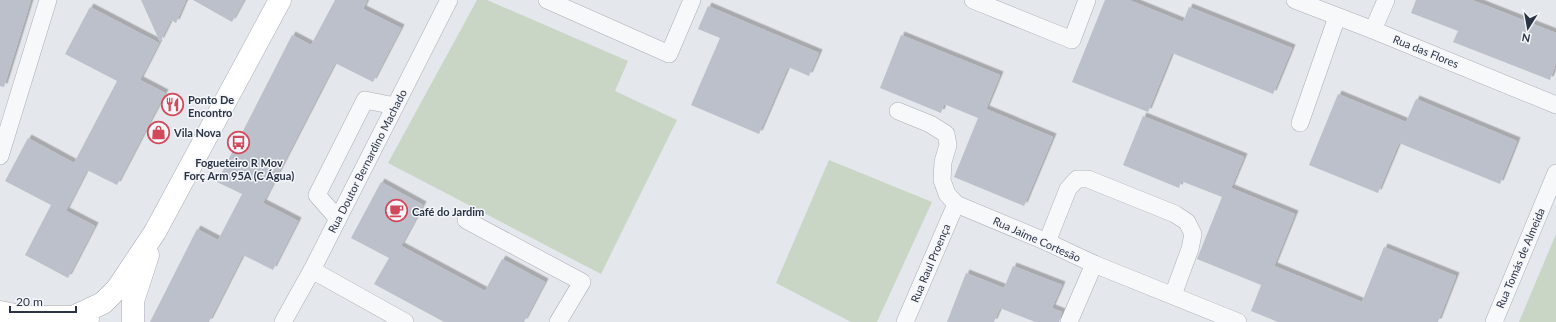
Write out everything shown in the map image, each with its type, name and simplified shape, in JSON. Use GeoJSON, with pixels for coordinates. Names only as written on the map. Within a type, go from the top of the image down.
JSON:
{"type":"FeatureCollection","features":[{"type":"Feature","properties":{"kind":"street"},"geometry":{"type":"LineString","coordinates":[[0,156],[48,0]]}},
{"type":"Feature","properties":{"kind":"street"},"geometry":{"type":"LineString","coordinates":[[60,319],[103,303],[117,289],[155,232],[280,0]]}},
{"type":"Feature","properties":{"kind":"street","name":"Rua Doutor Bernardino Machado"},"geometry":{"type":"LineString","coordinates":[[283,322],[312,270],[449,0]]}},
{"type":"Feature","properties":{"kind":"street"},"geometry":{"type":"LineString","coordinates":[[547,0],[669,54],[692,0]]}},
{"type":"Feature","properties":{"kind":"street"},"geometry":{"type":"LineString","coordinates":[[973,0],[1072,40],[1087,0]]}},
{"type":"Feature","properties":{"kind":"street","name":"Rua das Flores"},"geometry":{"type":"LineString","coordinates":[[1294,0],[1373,30],[1556,105]]}},
{"type":"Feature","properties":{"kind":"street"},"geometry":{"type":"LineString","coordinates":[[1373,30],[1386,0]]}},
{"type":"Feature","properties":{"kind":"street"},"geometry":{"type":"LineString","coordinates":[[1300,124],[1337,17]]}},
{"type":"Feature","properties":{"kind":"street"},"geometry":{"type":"LineString","coordinates":[[338,219],[317,195],[365,100],[395,106]]}},
{"type":"Feature","properties":{"kind":"street"},"geometry":{"type":"LineString","coordinates":[[898,111],[930,124],[946,134],[948,145],[943,162],[942,180],[946,194],[956,204]]}},
{"type":"Feature","properties":{"kind":"street","name":"Rua Tomás de Almeida"},"geometry":{"type":"LineString","coordinates":[[1494,322],[1556,173]]}},
{"type":"Feature","properties":{"kind":"street"},"geometry":{"type":"LineString","coordinates":[[1047,242],[1068,189],[1077,179],[1088,179],[1175,214],[1187,222],[1193,234],[1190,249],[1173,295]]}},
{"type":"Feature","properties":{"kind":"street","name":"Rua Jaime Cortesão"},"geometry":{"type":"LineString","coordinates":[[956,204],[1047,242],[1094,264],[1234,321]]}},
{"type":"Feature","properties":{"kind":"street","name":"Rua Raul Proença"},"geometry":{"type":"LineString","coordinates":[[905,322],[956,204]]}},
{"type":"Feature","properties":{"kind":"street"},"geometry":{"type":"LineString","coordinates":[[466,220],[582,282],[558,322]]}},
{"type":"Feature","properties":{"kind":"street"},"geometry":{"type":"LineString","coordinates":[[133,322],[133,302],[155,232]]}},
{"type":"Feature","properties":{"kind":"street"},"geometry":{"type":"LineString","coordinates":[[1069,322],[1094,264]]}},
{"type":"Feature","properties":{"kind":"street"},"geometry":{"type":"LineString","coordinates":[[312,270],[405,322]]}},
{"type":"Feature","properties":{"kind":"street"},"geometry":{"type":"LineString","coordinates":[[0,312],[25,317],[60,319],[86,318],[98,322]]}},
{"type":"Feature","properties":{"kind":"green space"},"geometry":{"type":"Polygon","coordinates":[[[477,0],[487,0],[628,61],[615,91],[677,120],[601,274],[388,163],[477,0]]]}},
{"type":"Feature","properties":{"kind":"green space"},"geometry":{"type":"Polygon","coordinates":[[[829,160],[932,202],[877,322],[851,322],[776,283],[829,160]]]}},
{"type":"Feature","properties":{"kind":"green space"},"geometry":{"type":"Polygon","coordinates":[[[1556,234],[1556,322],[1519,322],[1556,234]]]}},
{"type":"Feature","properties":{"kind":"building"},"geometry":{"type":"Polygon","coordinates":[[[0,0],[31,0],[4,87],[0,86],[0,0]]]}},
{"type":"Feature","properties":{"kind":"building"},"geometry":{"type":"Polygon","coordinates":[[[141,0],[186,0],[176,23],[171,20],[160,42],[141,0]]]}},
{"type":"Feature","properties":{"kind":"building"},"geometry":{"type":"Polygon","coordinates":[[[193,0],[244,0],[232,22],[193,0]]]}},
{"type":"Feature","properties":{"kind":"building"},"geometry":{"type":"Polygon","coordinates":[[[335,0],[367,0],[363,9],[401,28],[373,82],[335,63],[263,203],[298,221],[273,270],[243,255],[209,322],[150,322],[197,229],[218,240],[242,194],[217,182],[292,35],[311,45],[335,0]]]}},
{"type":"Feature","properties":{"kind":"building"},"geometry":{"type":"Polygon","coordinates":[[[1105,0],[1129,0],[1183,22],[1189,7],[1292,48],[1273,94],[1172,53],[1148,112],[1072,82],[1105,0]]]}},
{"type":"Feature","properties":{"kind":"building"},"geometry":{"type":"Polygon","coordinates":[[[1416,0],[1472,0],[1556,33],[1556,63],[1550,80],[1453,42],[1458,31],[1411,13],[1416,0]]]}},
{"type":"Feature","properties":{"kind":"building"},"geometry":{"type":"Polygon","coordinates":[[[708,6],[819,53],[809,76],[788,67],[759,134],[691,105],[720,38],[698,29],[708,6]]]}},
{"type":"Feature","properties":{"kind":"building"},"geometry":{"type":"Polygon","coordinates":[[[90,7],[159,43],[140,80],[165,93],[117,185],[87,170],[66,211],[95,226],[68,278],[25,255],[51,205],[5,181],[28,138],[74,163],[117,81],[65,54],[90,7]]]}},
{"type":"Feature","properties":{"kind":"building"},"geometry":{"type":"Polygon","coordinates":[[[901,35],[1000,75],[986,109],[1053,137],[1024,206],[954,177],[978,118],[944,104],[941,113],[880,88],[901,35]]]}},
{"type":"Feature","properties":{"kind":"building"},"geometry":{"type":"Polygon","coordinates":[[[1338,94],[1406,122],[1416,99],[1517,141],[1500,184],[1399,143],[1378,193],[1309,165],[1338,94]]]}},
{"type":"Feature","properties":{"kind":"building"},"geometry":{"type":"Polygon","coordinates":[[[1143,116],[1244,157],[1231,188],[1295,214],[1274,266],[1362,302],[1384,247],[1456,276],[1438,322],[1278,322],[1251,311],[1261,285],[1197,259],[1222,197],[1181,181],[1179,188],[1123,165],[1143,116]]]}},
{"type":"Feature","properties":{"kind":"building"},"geometry":{"type":"Polygon","coordinates":[[[381,182],[423,205],[401,246],[485,291],[502,259],[545,282],[524,322],[444,322],[374,284],[389,258],[351,238],[381,182]]]}},
{"type":"Feature","properties":{"kind":"building"},"geometry":{"type":"Polygon","coordinates":[[[1013,266],[1062,285],[1052,308],[1062,312],[1059,322],[1035,322],[1000,308],[994,322],[947,322],[966,273],[1004,288],[1013,266]]]}},
{"type":"Feature","properties":{"kind":"place","name":"Ponto De Encontro"},"geometry":{"type":"Point","coordinates":[172,105]}},
{"type":"Feature","properties":{"kind":"place","name":"Vila Nova"},"geometry":{"type":"Point","coordinates":[159,132]}},
{"type":"Feature","properties":{"kind":"place","name":"Fogueteiro R Mov Forç Arm 95A (C Água)"},"geometry":{"type":"Point","coordinates":[239,142]}},
{"type":"Feature","properties":{"kind":"place","name":"Café do Jardim"},"geometry":{"type":"Point","coordinates":[396,211]}}]}
